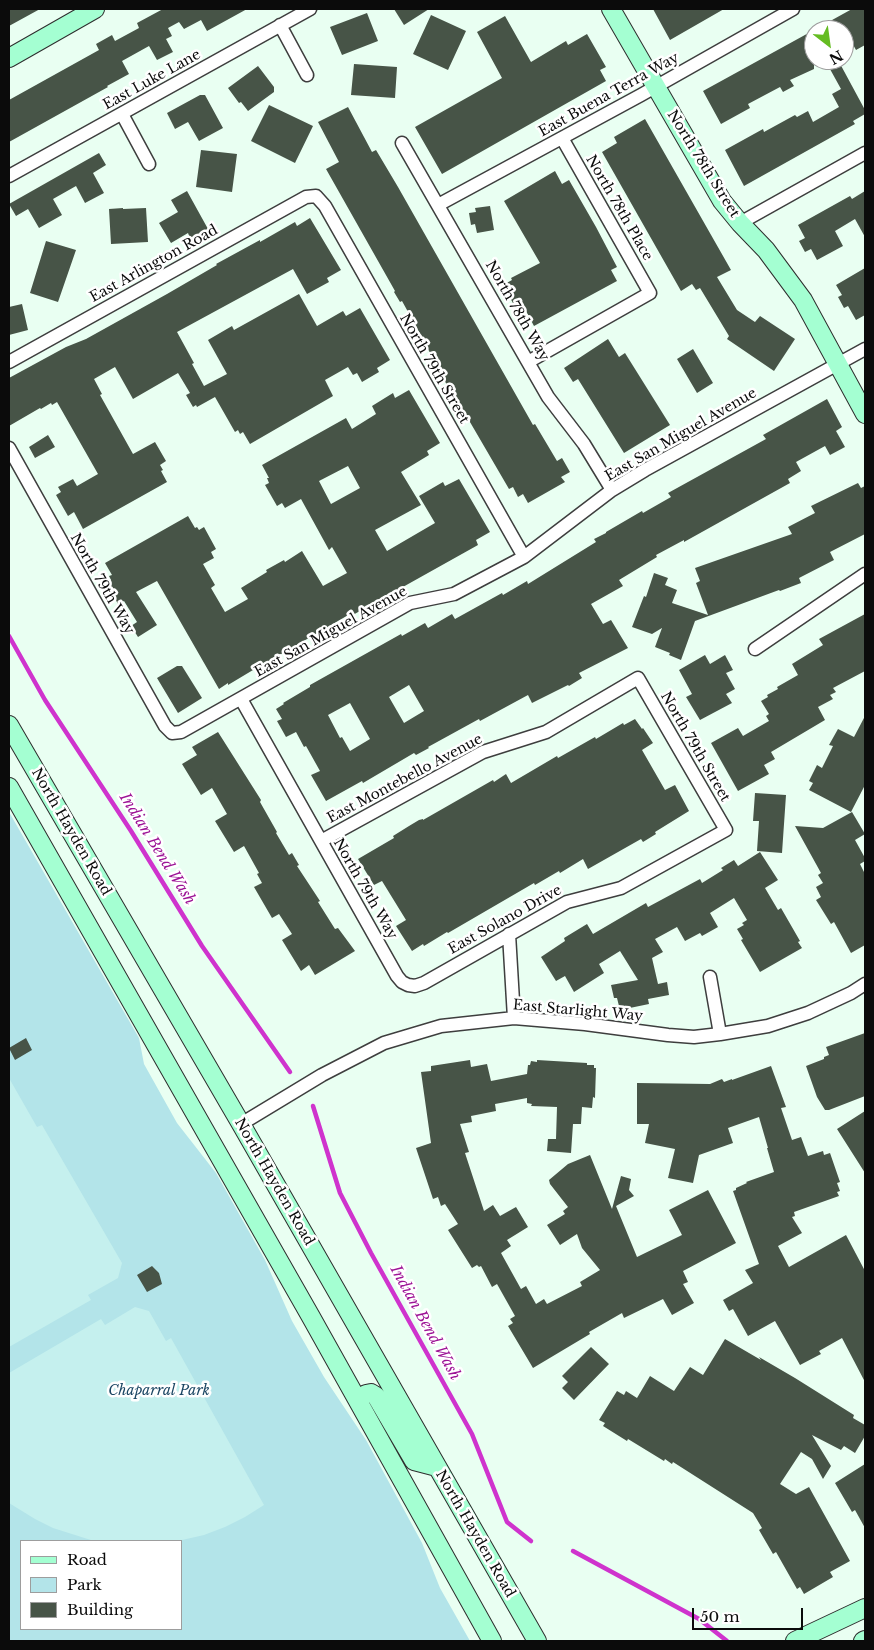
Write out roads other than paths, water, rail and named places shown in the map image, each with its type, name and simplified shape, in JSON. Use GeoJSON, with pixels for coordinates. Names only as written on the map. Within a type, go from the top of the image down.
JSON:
{"type":"FeatureCollection","features":[{"type":"Feature","properties":{"kind":"main road"},"geometry":{"type":"LineString","coordinates":[[9,58],[95,9]]}},
{"type":"Feature","properties":{"kind":"main road","name":"North 78th Street"},"geometry":{"type":"LineString","coordinates":[[612,9],[722,200],[740,223],[766,250],[803,300],[865,414]]}},
{"type":"Feature","properties":{"kind":"main road","name":"North Hayden Road"},"geometry":{"type":"LineString","coordinates":[[9,725],[241,1124],[537,1641]]}},
{"type":"Feature","properties":{"kind":"main road"},"geometry":{"type":"LineString","coordinates":[[9,787],[357,1399],[492,1641]]}},
{"type":"Feature","properties":{"kind":"main road"},"geometry":{"type":"LineString","coordinates":[[357,1399],[372,1393],[376,1396],[414,1461],[437,1467]]}},
{"type":"Feature","properties":{"kind":"main road"},"geometry":{"type":"LineString","coordinates":[[797,1640],[865,1608]]}},
{"type":"Feature","properties":{"kind":"street","name":"East Luke Lane"},"geometry":{"type":"LineString","coordinates":[[9,176],[310,9]]}},
{"type":"Feature","properties":{"kind":"street","name":"East Buena Terra Way"},"geometry":{"type":"LineString","coordinates":[[438,206],[793,9]]}},
{"type":"Feature","properties":{"kind":"street"},"geometry":{"type":"LineString","coordinates":[[280,25],[307,75]]}},
{"type":"Feature","properties":{"kind":"street"},"geometry":{"type":"LineString","coordinates":[[122,114],[149,164]]}},
{"type":"Feature","properties":{"kind":"street","name":"North 78th Place"},"geometry":{"type":"LineString","coordinates":[[528,362],[650,293],[562,138]]}},
{"type":"Feature","properties":{"kind":"street","name":"North 78th Way"},"geometry":{"type":"LineString","coordinates":[[402,143],[548,397],[584,444],[612,490]]}},
{"type":"Feature","properties":{"kind":"street"},"geometry":{"type":"LineString","coordinates":[[740,223],[865,153]]}},
{"type":"Feature","properties":{"kind":"street","name":"East Arlington Road"},"geometry":{"type":"LineString","coordinates":[[9,362],[306,197],[316,196]]}},
{"type":"Feature","properties":{"kind":"street","name":"North 79th Street"},"geometry":{"type":"LineString","coordinates":[[316,196],[325,206],[524,557]]}},
{"type":"Feature","properties":{"kind":"street","name":"East San Miguel Avenue"},"geometry":{"type":"LineString","coordinates":[[172,733],[181,732],[410,603],[454,594],[524,557],[612,490],[865,349]]}},
{"type":"Feature","properties":{"kind":"street","name":"North 79th Way"},"geometry":{"type":"LineString","coordinates":[[9,448],[165,726],[172,733]]}},
{"type":"Feature","properties":{"kind":"street"},"geometry":{"type":"LineString","coordinates":[[755,649],[865,574]]}},
{"type":"Feature","properties":{"kind":"street","name":"North 79th Street"},"geometry":{"type":"LineString","coordinates":[[638,678],[726,830]]}},
{"type":"Feature","properties":{"kind":"street","name":"East Montebello Avenue"},"geometry":{"type":"LineString","coordinates":[[321,841],[484,752],[546,732],[638,678]]}},
{"type":"Feature","properties":{"kind":"street","name":"North 79th Way"},"geometry":{"type":"LineString","coordinates":[[241,699],[397,976],[408,985]]}},
{"type":"Feature","properties":{"kind":"street","name":"East Solano Drive"},"geometry":{"type":"LineString","coordinates":[[408,985],[415,986],[424,983],[567,902],[621,888],[726,830]]}},
{"type":"Feature","properties":{"kind":"street"},"geometry":{"type":"LineString","coordinates":[[509,934],[514,1018]]}},
{"type":"Feature","properties":{"kind":"street"},"geometry":{"type":"LineString","coordinates":[[710,978],[720,1034]]}},
{"type":"Feature","properties":{"kind":"street","name":"East Starlight Way"},"geometry":{"type":"LineString","coordinates":[[241,1124],[322,1076],[384,1043],[441,1026],[514,1018],[694,1037],[768,1026],[808,1013],[865,984]]}},
{"type":"Feature","properties":{"kind":"waterway","name":"Indian Bend Wash"},"geometry":{"type":"LineString","coordinates":[[9,636],[45,700],[131,831],[202,946],[290,1072]]}},
{"type":"Feature","properties":{"kind":"waterway","name":"Indian Bend Wash"},"geometry":{"type":"LineString","coordinates":[[313,1106],[340,1193],[371,1253],[472,1434],[507,1522],[531,1541]]}},
{"type":"Feature","properties":{"kind":"waterway","name":"Indian Bend Wash"},"geometry":{"type":"LineString","coordinates":[[573,1551],[699,1619],[727,1641]]}},
{"type":"Feature","properties":{"kind":"park label","name":"Chaparral Park"},"geometry":{"type":"Point","coordinates":[159,1391]}}]}
